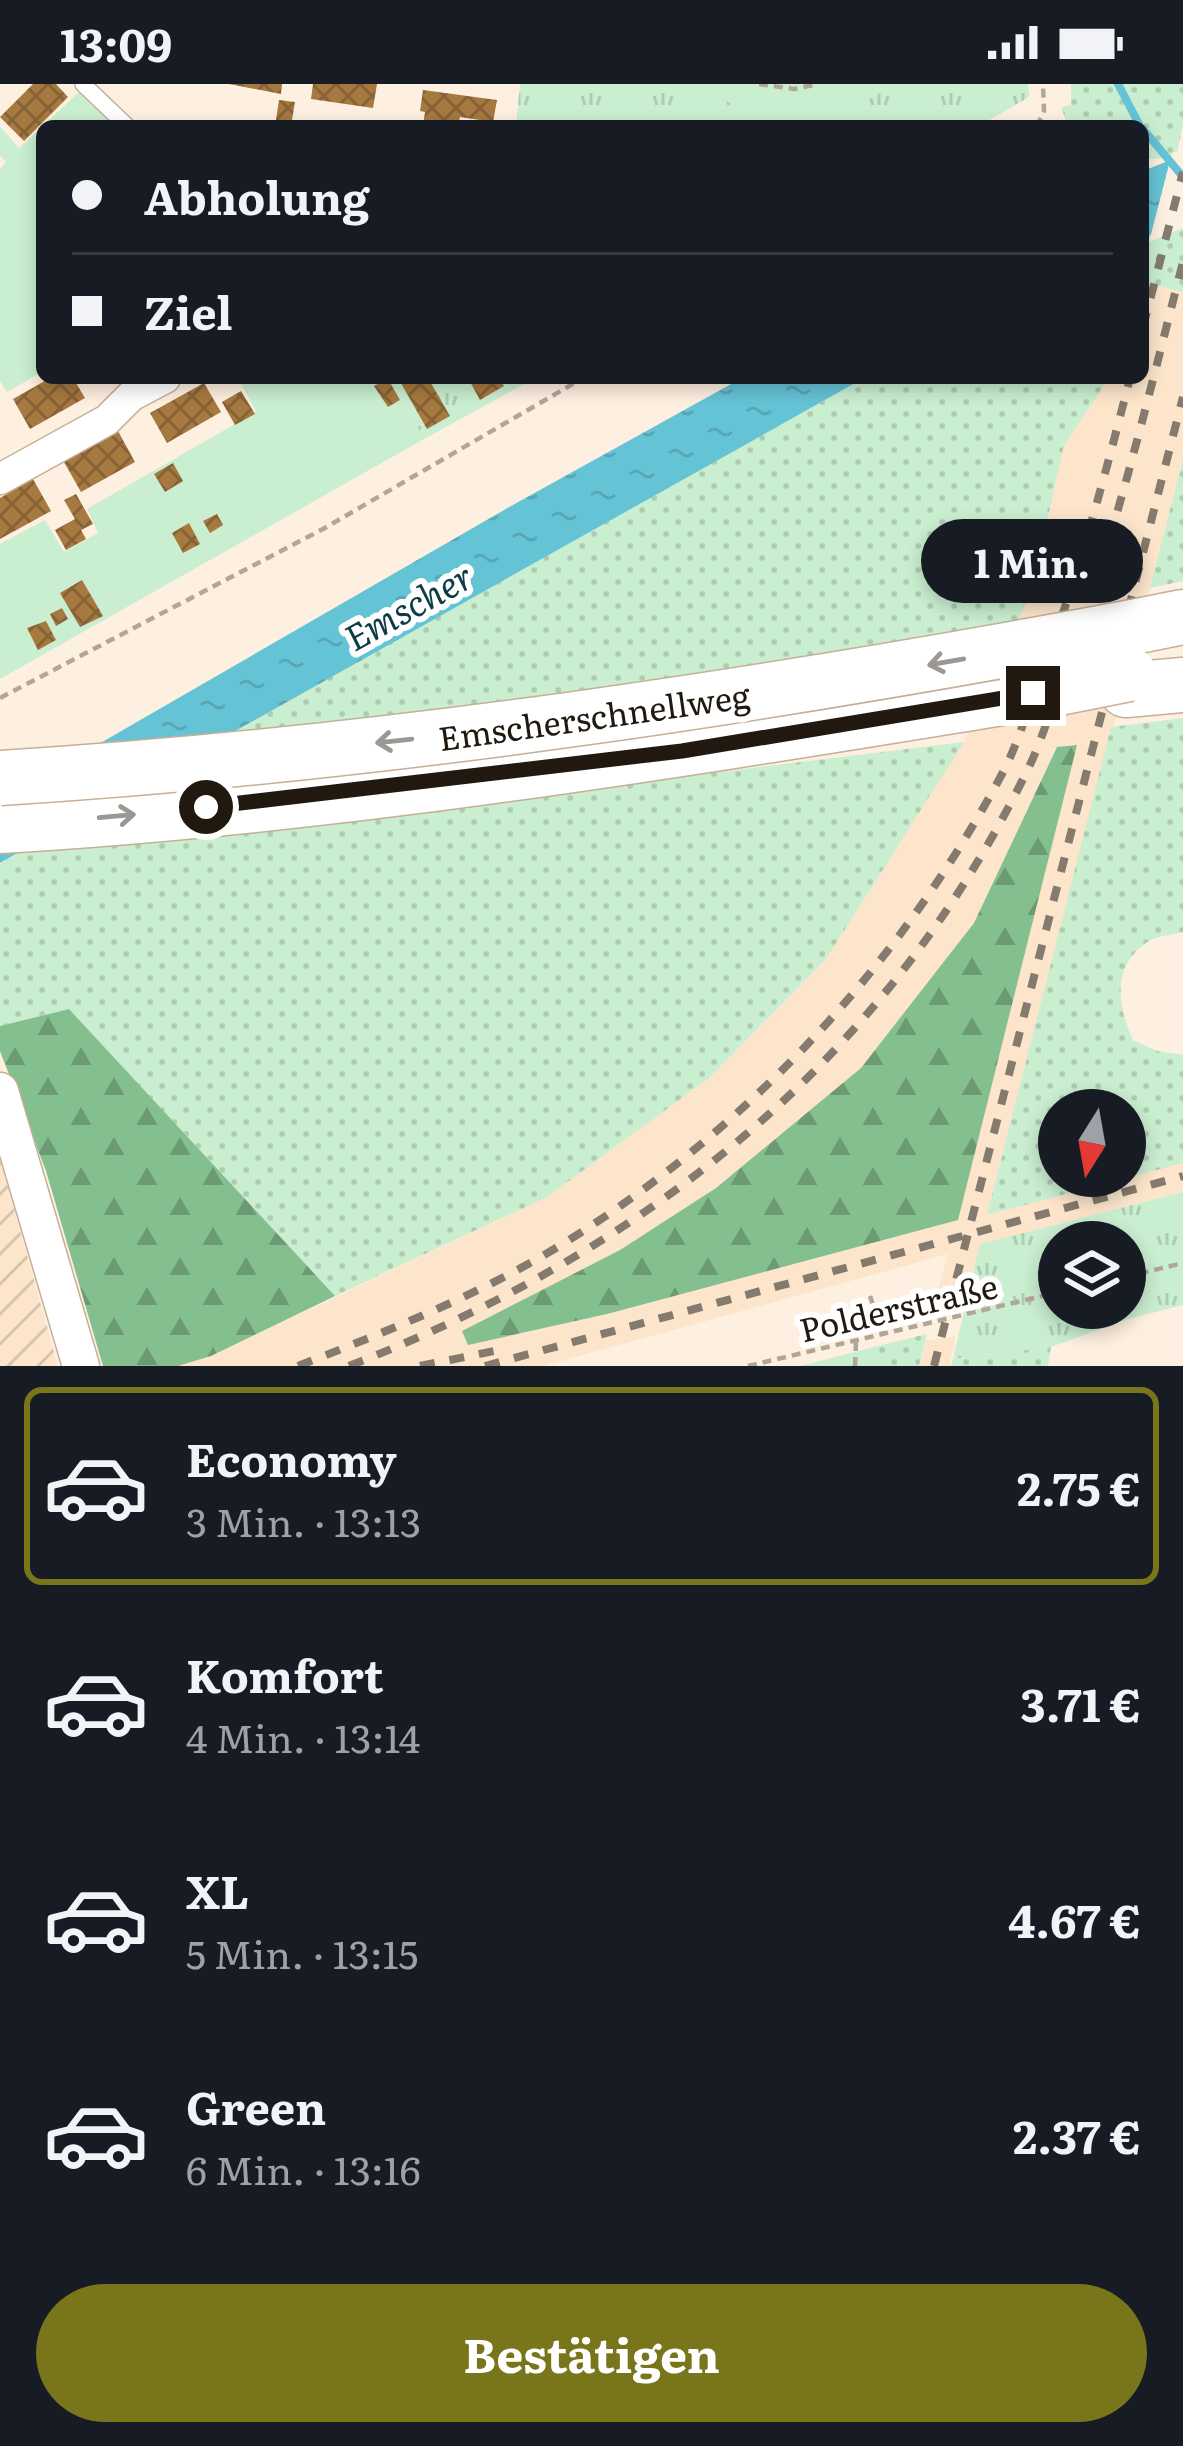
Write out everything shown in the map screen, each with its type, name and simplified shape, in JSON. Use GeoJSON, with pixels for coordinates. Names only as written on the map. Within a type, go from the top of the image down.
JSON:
{"type":"FeatureCollection","features":[{"type":"Feature","properties":{"kind":"highway"},"geometry":{"type":"LineString","coordinates":[[1145,652],[1183,685]]}},
{"type":"Feature","properties":{"kind":"highway"},"geometry":{"type":"LineString","coordinates":[[0,826],[249,803],[682,751],[1033,693],[1145,652],[1183,663]]}},
{"type":"Feature","properties":{"kind":"highway","name":"Emscherschnellweg"},"geometry":{"type":"LineString","coordinates":[[0,778],[243,758],[687,704],[928,665],[1145,652]]}},
{"type":"Feature","properties":{"kind":"street"},"geometry":{"type":"LineString","coordinates":[[0,479],[107,420],[131,396],[154,384]]}},
{"type":"Feature","properties":{"kind":"street"},"geometry":{"type":"LineString","coordinates":[[0,1091],[81,1366]]}},
{"type":"Feature","properties":{"kind":"lane"},"geometry":{"type":"LineString","coordinates":[[83,84],[121,120]]}},
{"type":"Feature","properties":{"kind":"path"},"geometry":{"type":"LineString","coordinates":[[759,84],[794,89],[818,84]]}},
{"type":"Feature","properties":{"kind":"path"},"geometry":{"type":"LineString","coordinates":[[1039,120],[1046,104],[1043,84]]}},
{"type":"Feature","properties":{"kind":"path"},"geometry":{"type":"LineString","coordinates":[[0,698],[323,529],[573,384]]}},
{"type":"Feature","properties":{"kind":"path"},"geometry":{"type":"LineString","coordinates":[[1146,1272],[1183,1263]]}},
{"type":"Feature","properties":{"kind":"path"},"geometry":{"type":"LineString","coordinates":[[870,1296],[883,1334]]}},
{"type":"Feature","properties":{"kind":"path","name":"Polderstraße"},"geometry":{"type":"LineString","coordinates":[[748,1366],[1038,1297]]}},
{"type":"Feature","properties":{"kind":"path"},"geometry":{"type":"LineString","coordinates":[[855,1366],[856,1341]]}},
{"type":"Feature","properties":{"kind":"shaded area"},"geometry":{"type":"Polygon","coordinates":[[[1149,284],[1183,292],[1183,459],[988,1214],[1053,1197],[1146,1197],[1146,1173],[1183,1163],[1183,1192],[1070,1221],[1038,1221],[1038,1229],[981,1244],[966,1297],[935,1302],[948,1254],[543,1366],[178,1366],[211,1356],[547,1197],[709,1078],[826,959],[964,742],[1034,580],[1064,445],[1105,384],[1149,384],[1149,284]],[[1076,745],[1056,748],[974,923],[861,1068],[716,1188],[620,1250],[463,1331],[468,1345],[607,1314],[958,1219],[1076,745]]]}},
{"type":"Feature","properties":{"kind":"shaded area"},"geometry":{"type":"Polygon","coordinates":[[[0,1159],[58,1366],[0,1366],[0,1159]]]}},
{"type":"Feature","properties":{"kind":"shaded area"},"geometry":{"type":"Polygon","coordinates":[[[956,1336],[949,1366],[919,1366],[926,1341],[956,1336]]]}},
{"type":"Feature","properties":{"kind":"green space"},"geometry":{"type":"Polygon","coordinates":[[[520,84],[1028,84],[1029,97],[989,120],[517,120],[520,84]]]}},
{"type":"Feature","properties":{"kind":"green space"},"geometry":{"type":"Polygon","coordinates":[[[705,84],[893,84],[848,109],[798,119],[749,112],[705,84]]]}},
{"type":"Feature","properties":{"kind":"green space"},"geometry":{"type":"Polygon","coordinates":[[[1071,84],[1183,84],[1183,124],[1176,158],[1149,159],[1149,120],[1066,120],[1061,107],[1071,105],[1071,84]]]}},
{"type":"Feature","properties":{"kind":"green space"},"geometry":{"type":"Polygon","coordinates":[[[80,91],[114,120],[49,120],[80,91]]]}},
{"type":"Feature","properties":{"kind":"green space"},"geometry":{"type":"Polygon","coordinates":[[[0,127],[19,148],[36,132],[36,375],[7,392],[0,381],[0,169],[6,162],[0,155],[0,127]]]}},
{"type":"Feature","properties":{"kind":"green space"},"geometry":{"type":"Polygon","coordinates":[[[1183,221],[1183,292],[1149,284],[1149,235],[1183,221]]]}},
{"type":"Feature","properties":{"kind":"green space"},"geometry":{"type":"Polygon","coordinates":[[[241,384],[394,384],[424,439],[0,679],[0,544],[45,520],[64,552],[98,533],[87,509],[256,412],[241,384]]]}},
{"type":"Feature","properties":{"kind":"green space"},"geometry":{"type":"Polygon","coordinates":[[[394,384],[524,384],[424,439],[394,384]]]}},
{"type":"Feature","properties":{"kind":"green space"},"geometry":{"type":"Polygon","coordinates":[[[853,384],[1105,384],[1064,445],[1034,580],[1015,629],[367,815],[964,742],[826,959],[709,1078],[547,1197],[335,1296],[69,1009],[0,1026],[0,864],[853,384]]]}},
{"type":"Feature","properties":{"kind":"green space"},"geometry":{"type":"Polygon","coordinates":[[[1183,459],[1183,581],[1150,588],[1183,459]]]}},
{"type":"Feature","properties":{"kind":"green space"},"geometry":{"type":"Polygon","coordinates":[[[1183,718],[1183,932],[1154,939],[1135,953],[1123,976],[1121,1001],[1133,1040],[1157,1051],[1183,1055],[1183,1163],[1146,1173],[1146,1089],[1038,1089],[1038,1197],[1055,1197],[987,1215],[1111,727],[1183,718]]]}},
{"type":"Feature","properties":{"kind":"green space"},"geometry":{"type":"Polygon","coordinates":[[[1077,745],[958,1220],[607,1314],[468,1345],[462,1331],[620,1250],[716,1188],[861,1068],[974,923],[1057,747],[1077,745]]]}},
{"type":"Feature","properties":{"kind":"green space"},"geometry":{"type":"Polygon","coordinates":[[[69,1009],[335,1296],[211,1356],[178,1366],[103,1366],[46,1171],[0,1051],[0,1026],[69,1009]]]}},
{"type":"Feature","properties":{"kind":"green space"},"geometry":{"type":"Polygon","coordinates":[[[1183,1192],[1183,1305],[1146,1314],[1146,1221],[1070,1221],[1183,1192]]]}},
{"type":"Feature","properties":{"kind":"green space"},"geometry":{"type":"Polygon","coordinates":[[[1038,1229],[1038,1329],[1100,1329],[1051,1347],[953,1359],[980,1244],[1038,1229]]]}},
{"type":"Feature","properties":{"kind":"green space"},"geometry":{"type":"Polygon","coordinates":[[[927,1334],[919,1366],[874,1366],[878,1346],[927,1334]]]}},
{"type":"Feature","properties":{"kind":"green space"},"geometry":{"type":"Polygon","coordinates":[[[878,1346],[874,1366],[800,1366],[878,1346]]]}},
{"type":"Feature","properties":{"kind":"green space"},"geometry":{"type":"Polygon","coordinates":[[[1051,1347],[1048,1366],[951,1366],[953,1359],[1051,1347]]]}},
{"type":"Feature","properties":{"kind":"water"},"geometry":{"type":"Polygon","coordinates":[[[1183,155],[1183,221],[1149,235],[1149,169],[1183,155]]]}},
{"type":"Feature","properties":{"kind":"water","name":"Emscher"},"geometry":{"type":"Polygon","coordinates":[[[731,384],[853,384],[0,863],[0,801],[731,384]]]}},
{"type":"Feature","properties":{"kind":"pier"},"geometry":{"type":"Polygon","coordinates":[[[1183,149],[1183,228],[1149,242],[1172,153],[1183,149]]]}},
{"type":"Feature","properties":{"kind":"building"},"geometry":{"type":"Polygon","coordinates":[[[33,84],[56,84],[68,97],[45,120],[36,120],[36,129],[24,141],[0,117],[33,84]]]}},
{"type":"Feature","properties":{"kind":"building"},"geometry":{"type":"Polygon","coordinates":[[[229,84],[282,84],[281,94],[229,84]]]}},
{"type":"Feature","properties":{"kind":"building"},"geometry":{"type":"Polygon","coordinates":[[[313,84],[377,84],[373,108],[311,99],[313,84]]]}},
{"type":"Feature","properties":{"kind":"building"},"geometry":{"type":"Polygon","coordinates":[[[423,90],[497,100],[493,120],[424,120],[425,112],[420,111],[423,90]]]}},
{"type":"Feature","properties":{"kind":"building"},"geometry":{"type":"Polygon","coordinates":[[[279,100],[295,102],[292,120],[276,120],[279,100]]]}},
{"type":"Feature","properties":{"kind":"building"},"geometry":{"type":"Polygon","coordinates":[[[39,384],[77,384],[85,398],[30,429],[13,399],[39,384]]]}},
{"type":"Feature","properties":{"kind":"building"},"geometry":{"type":"Polygon","coordinates":[[[202,384],[221,412],[167,443],[150,413],[202,384]]]}},
{"type":"Feature","properties":{"kind":"building"},"geometry":{"type":"Polygon","coordinates":[[[391,384],[400,400],[388,407],[374,386],[391,384]]]}},
{"type":"Feature","properties":{"kind":"building"},"geometry":{"type":"Polygon","coordinates":[[[401,384],[431,384],[450,416],[427,429],[401,384]]]}},
{"type":"Feature","properties":{"kind":"building"},"geometry":{"type":"Polygon","coordinates":[[[471,384],[503,384],[504,386],[480,400],[471,384]]]}},
{"type":"Feature","properties":{"kind":"building"},"geometry":{"type":"Polygon","coordinates":[[[241,391],[255,414],[235,425],[222,402],[241,391]]]}},
{"type":"Feature","properties":{"kind":"building"},"geometry":{"type":"Polygon","coordinates":[[[118,431],[135,462],[81,492],[64,462],[118,431]]]}},
{"type":"Feature","properties":{"kind":"building"},"geometry":{"type":"Polygon","coordinates":[[[173,463],[183,481],[165,492],[154,474],[173,463]]]}},
{"type":"Feature","properties":{"kind":"building"},"geometry":{"type":"Polygon","coordinates":[[[33,479],[51,511],[0,539],[0,498],[33,479]]]}},
{"type":"Feature","properties":{"kind":"building"},"geometry":{"type":"Polygon","coordinates":[[[76,494],[93,524],[81,530],[86,539],[66,550],[55,530],[75,519],[64,500],[76,494]]]}},
{"type":"Feature","properties":{"kind":"building"},"geometry":{"type":"Polygon","coordinates":[[[217,514],[223,525],[210,533],[203,521],[217,514]]]}},
{"type":"Feature","properties":{"kind":"building"},"geometry":{"type":"Polygon","coordinates":[[[189,523],[200,544],[183,553],[172,533],[189,523]]]}},
{"type":"Feature","properties":{"kind":"building"},"geometry":{"type":"Polygon","coordinates":[[[82,580],[103,616],[80,627],[60,593],[82,580]]]}},
{"type":"Feature","properties":{"kind":"building"},"geometry":{"type":"Polygon","coordinates":[[[62,608],[68,619],[56,626],[50,614],[62,608]]]}},
{"type":"Feature","properties":{"kind":"building"},"geometry":{"type":"Polygon","coordinates":[[[46,621],[56,640],[38,650],[27,628],[46,621]]]}},
{"type":"Feature","properties":{"kind":"waterway"},"geometry":{"type":"LineString","coordinates":[[1118,84],[1137,120]]}},
{"type":"Feature","properties":{"kind":"waterway"},"geometry":{"type":"LineString","coordinates":[[1149,136],[1183,177]]}},
{"type":"Feature","properties":{"kind":"railway"},"geometry":{"type":"LineString","coordinates":[[1149,304],[1183,172]]}},
{"type":"Feature","properties":{"kind":"railway"},"geometry":{"type":"LineString","coordinates":[[349,1366],[457,1319],[560,1266],[656,1204],[745,1135],[827,1058],[901,973],[967,878],[1039,744],[1112,531],[1183,262]]}},
{"type":"Feature","properties":{"kind":"railway"},"geometry":{"type":"LineString","coordinates":[[298,1366],[498,1280],[629,1200],[755,1096],[866,978],[961,845],[1012,754],[1076,574],[1128,384]]}},
{"type":"Feature","properties":{"kind":"railway"},"geometry":{"type":"LineString","coordinates":[[934,1366],[1183,397]]}},
{"type":"Feature","properties":{"kind":"railway"},"geometry":{"type":"LineString","coordinates":[[485,1366],[1183,1176]]}},
{"type":"Feature","properties":{"kind":"railway"},"geometry":{"type":"LineString","coordinates":[[420,1366],[504,1349]]}},
{"type":"Feature","properties":{"kind":"route"},"geometry":{"type":"LineString","coordinates":[[206,807],[682,751],[1033,693]]}}]}
